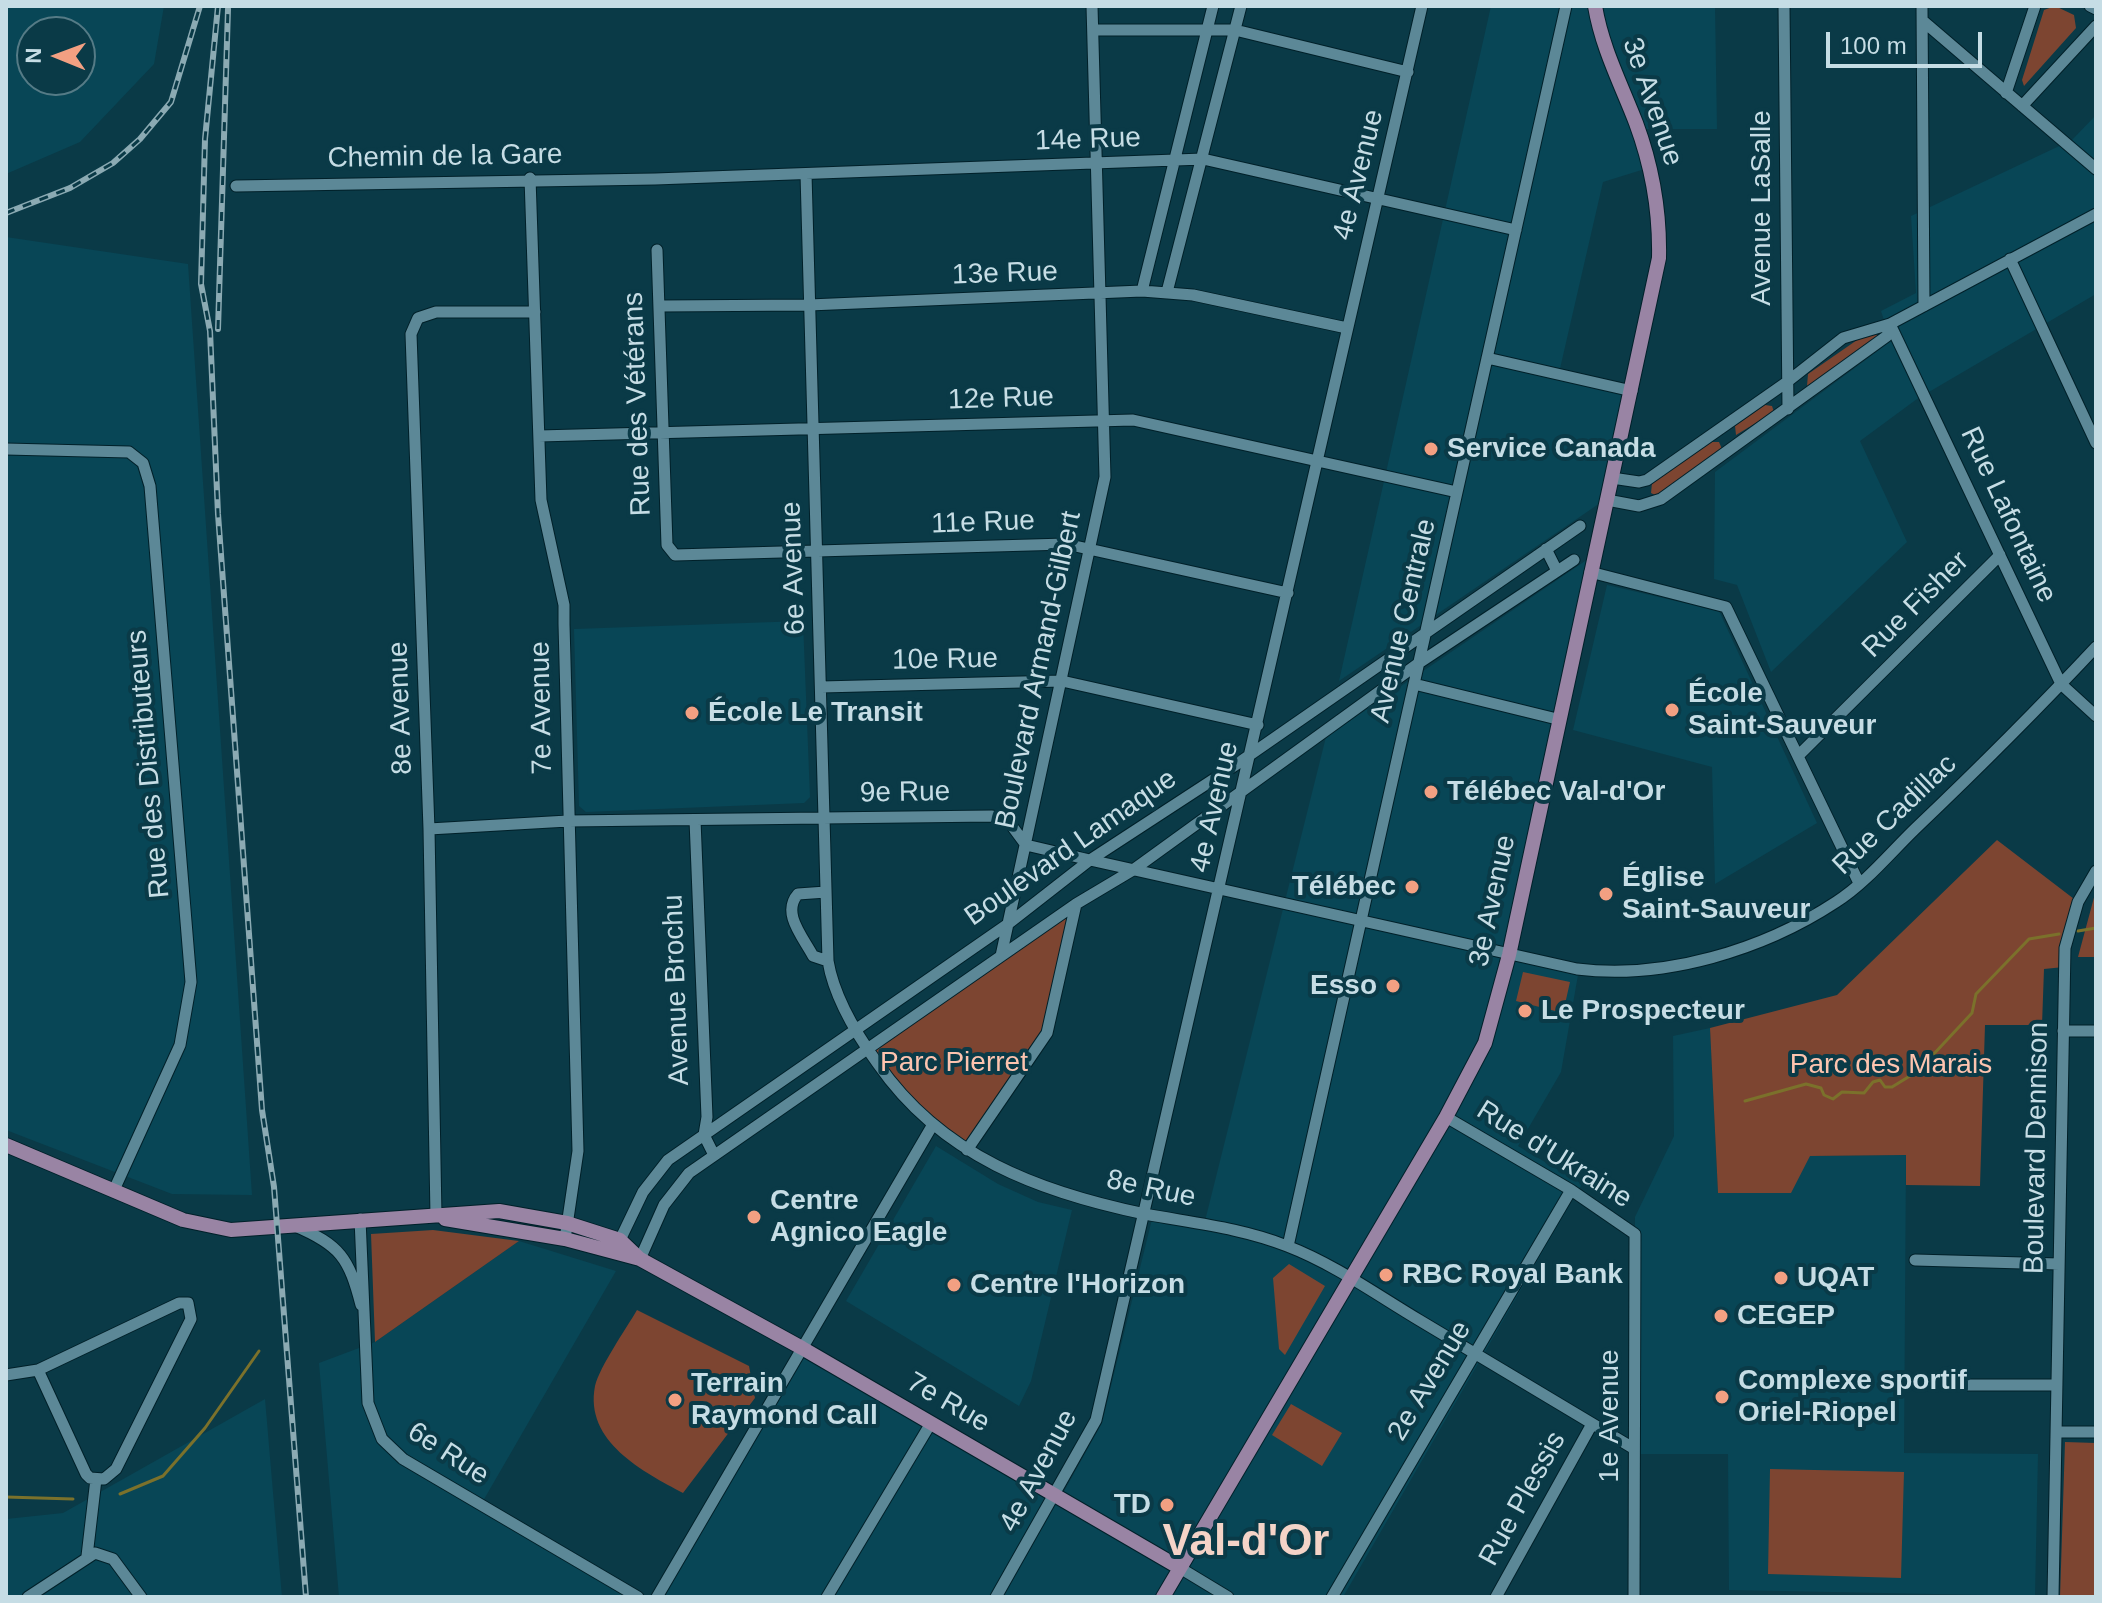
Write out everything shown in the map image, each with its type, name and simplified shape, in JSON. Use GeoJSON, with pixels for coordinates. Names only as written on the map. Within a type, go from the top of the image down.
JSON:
{"type":"FeatureCollection","features":[{"type":"Feature","properties":{"kind":"main road","name":"3e Avenue"},"geometry":{"type":"LineString","coordinates":[[1163,1597],[1446,1117],[1485,1043],[1509,955],[1557,719],[1656,279],[1657,213],[1636,124],[1604,47],[1595,6]]}},
{"type":"Feature","properties":{"kind":"main road","name":"7e Rue"},"geometry":{"type":"LineString","coordinates":[[6,1145],[183,1220],[210,1227],[231,1230],[499,1211],[567,1223],[620,1240],[640,1259]]}},
{"type":"Feature","properties":{"kind":"main road","name":"7e Rue"},"geometry":{"type":"LineString","coordinates":[[436,1216],[565,1239],[640,1259],[802,1348],[1180,1568]]}},
{"type":"Feature","properties":{"kind":"street","name":"Boulevard Armand-Gilbert"},"geometry":{"type":"LineString","coordinates":[[1001,956],[1103,488],[1092,6]]}},
{"type":"Feature","properties":{"kind":"street"},"geometry":{"type":"LineString","coordinates":[[1142,291],[1213,6]]}},
{"type":"Feature","properties":{"kind":"street"},"geometry":{"type":"LineString","coordinates":[[1167,292],[1241,6]]}},
{"type":"Feature","properties":{"kind":"street","name":"4e Avenue"},"geometry":{"type":"LineString","coordinates":[[996,1597],[1056,1496],[1096,1420],[1245,787],[1422,6]]}},
{"type":"Feature","properties":{"kind":"street","name":"Avenue Centrale"},"geometry":{"type":"LineString","coordinates":[[1288,1246],[1566,6]]}},
{"type":"Feature","properties":{"kind":"street","name":"Avenue LaSalle"},"geometry":{"type":"LineString","coordinates":[[1784,6],[1788,409]]}},
{"type":"Feature","properties":{"kind":"street"},"geometry":{"type":"LineString","coordinates":[[1922,6],[1924,306]]}},
{"type":"Feature","properties":{"kind":"street"},"geometry":{"type":"LineString","coordinates":[[2006,93],[2035,6]]}},
{"type":"Feature","properties":{"kind":"street"},"geometry":{"type":"LineString","coordinates":[[2090,6],[2096,9]]}},
{"type":"Feature","properties":{"kind":"street"},"geometry":{"type":"LineString","coordinates":[[1923,21],[2096,169]]}},
{"type":"Feature","properties":{"kind":"street"},"geometry":{"type":"LineString","coordinates":[[2022,106],[2096,26]]}},
{"type":"Feature","properties":{"kind":"street"},"geometry":{"type":"LineString","coordinates":[[1093,30],[1235,30],[1408,72]]}},
{"type":"Feature","properties":{"kind":"street","name":"14e Rue"},"geometry":{"type":"LineString","coordinates":[[655,179],[1203,159],[1516,230]]}},
{"type":"Feature","properties":{"kind":"street","name":"6e Avenue"},"geometry":{"type":"LineString","coordinates":[[806,174],[828,961]]}},
{"type":"Feature","properties":{"kind":"street","name":"Chemin de la Gare"},"geometry":{"type":"LineString","coordinates":[[236,186],[530,178],[655,179]]}},
{"type":"Feature","properties":{"kind":"street","name":"7e Avenue"},"geometry":{"type":"LineString","coordinates":[[530,178],[541,500],[564,605],[578,1151],[565,1239]]}},
{"type":"Feature","properties":{"kind":"street"},"geometry":{"type":"LineString","coordinates":[[1612,478],[1639,482],[1647,480],[1787,382],[1843,338],[1890,324],[2096,214]]}},
{"type":"Feature","properties":{"kind":"street","name":"Rue des Vétérans"},"geometry":{"type":"LineString","coordinates":[[657,250],[667,545],[675,555]]}},
{"type":"Feature","properties":{"kind":"street"},"geometry":{"type":"LineString","coordinates":[[2010,259],[2096,443]]}},
{"type":"Feature","properties":{"kind":"street","name":"13e Rue"},"geometry":{"type":"LineString","coordinates":[[660,306],[809,305],[1142,291],[1167,292],[1347,328]]}},
{"type":"Feature","properties":{"kind":"street","name":"8e Avenue"},"geometry":{"type":"LineString","coordinates":[[436,1216],[429,829],[411,334],[418,318],[436,312],[535,312]]}},
{"type":"Feature","properties":{"kind":"street"},"geometry":{"type":"LineString","coordinates":[[1607,500],[1639,506],[1661,499],[1887,336],[1890,324]]}},
{"type":"Feature","properties":{"kind":"street","name":"Rue Lafontaine"},"geometry":{"type":"LineString","coordinates":[[1890,324],[2061,684],[2096,716]]}},
{"type":"Feature","properties":{"kind":"street"},"geometry":{"type":"LineString","coordinates":[[1487,358],[1632,391]]}},
{"type":"Feature","properties":{"kind":"street","name":"12e Rue"},"geometry":{"type":"LineString","coordinates":[[539,436],[1102,419],[1157,424],[1457,492]]}},
{"type":"Feature","properties":{"kind":"street","name":"Rue des Distributeurs"},"geometry":{"type":"LineString","coordinates":[[6,449],[129,452],[143,463],[150,486],[191,982],[180,1045],[114,1190]]}},
{"type":"Feature","properties":{"kind":"street","name":"Boulevard Lamaque"},"geometry":{"type":"LineString","coordinates":[[620,1240],[652,1177],[668,1160],[1008,924],[1090,860],[1253,752],[1580,526]]}},
{"type":"Feature","properties":{"kind":"street","name":"11e Rue"},"geometry":{"type":"LineString","coordinates":[[675,555],[1066,544],[1288,593]]}},
{"type":"Feature","properties":{"kind":"street"},"geometry":{"type":"LineString","coordinates":[[1546,549],[1557,571]]}},
{"type":"Feature","properties":{"kind":"street","name":"Rue Fisher"},"geometry":{"type":"LineString","coordinates":[[1798,756],[2000,555]]}},
{"type":"Feature","properties":{"kind":"street","name":"Boulevard Lamaque"},"geometry":{"type":"LineString","coordinates":[[640,1259],[676,1186],[714,1155],[1076,904],[1133,870],[1419,663],[1574,560]]}},
{"type":"Feature","properties":{"kind":"street"},"geometry":{"type":"LineString","coordinates":[[1590,572],[1726,607],[1859,883]]}},
{"type":"Feature","properties":{"kind":"street","name":"Rue Cadillac"},"geometry":{"type":"LineString","coordinates":[[1361,922],[1589,971],[1644,972],[1755,944],[1837,902],[1859,883],[2096,647]]}},
{"type":"Feature","properties":{"kind":"street","name":"10e Rue"},"geometry":{"type":"LineString","coordinates":[[821,687],[1062,681],[1258,725]]}},
{"type":"Feature","properties":{"kind":"street"},"geometry":{"type":"LineString","coordinates":[[1414,684],[1557,719]]}},
{"type":"Feature","properties":{"kind":"street","name":"9e Rue"},"geometry":{"type":"LineString","coordinates":[[429,829],[568,821],[992,816],[1009,822],[1026,845]]}},
{"type":"Feature","properties":{"kind":"street","name":"Avenue Brochu"},"geometry":{"type":"LineString","coordinates":[[695,820],[707,1117],[704,1135],[714,1155]]}},
{"type":"Feature","properties":{"kind":"street"},"geometry":{"type":"LineString","coordinates":[[1026,845],[1361,922]]}},
{"type":"Feature","properties":{"kind":"street","name":"Boulevard Dennison"},"geometry":{"type":"LineString","coordinates":[[2053,1597],[2065,948],[2078,902],[2096,871]]}},
{"type":"Feature","properties":{"kind":"street","name":"8e Rue"},"geometry":{"type":"LineString","coordinates":[[826,892],[798,894],[791,902],[790,913],[813,956],[828,961],[831,977],[868,1051],[892,1085],[932,1126],[967,1150],[1045,1189],[1248,1234],[1288,1246],[1352,1280],[1633,1448]]}},
{"type":"Feature","properties":{"kind":"street"},"geometry":{"type":"LineString","coordinates":[[967,1150],[1047,1033],[1076,904]]}},
{"type":"Feature","properties":{"kind":"street"},"geometry":{"type":"LineString","coordinates":[[2063,1031],[2096,1031]]}},
{"type":"Feature","properties":{"kind":"street","name":"Rue d'Ukraine"},"geometry":{"type":"LineString","coordinates":[[1446,1117],[1571,1190],[1635,1234]]}},
{"type":"Feature","properties":{"kind":"street"},"geometry":{"type":"LineString","coordinates":[[657,1597],[932,1126]]}},
{"type":"Feature","properties":{"kind":"street","name":"2e Avenue"},"geometry":{"type":"LineString","coordinates":[[1332,1597],[1571,1190]]}},
{"type":"Feature","properties":{"kind":"street","name":"6e Rue"},"geometry":{"type":"LineString","coordinates":[[360,1219],[368,1403],[382,1439],[403,1459],[638,1597]]}},
{"type":"Feature","properties":{"kind":"street"},"geometry":{"type":"LineString","coordinates":[[294,1226],[326,1239],[340,1252],[355,1280],[364,1319]]}},
{"type":"Feature","properties":{"kind":"street","name":"1e Avenue"},"geometry":{"type":"LineString","coordinates":[[1634,1597],[1635,1234]]}},
{"type":"Feature","properties":{"kind":"street"},"geometry":{"type":"LineString","coordinates":[[1915,1260],[2059,1264]]}},
{"type":"Feature","properties":{"kind":"street"},"geometry":{"type":"LineString","coordinates":[[6,1375],[38,1370],[179,1303],[188,1303],[191,1319],[116,1469],[104,1479],[86,1474],[38,1370]]}},
{"type":"Feature","properties":{"kind":"street"},"geometry":{"type":"LineString","coordinates":[[1957,1385],[2057,1385]]}},
{"type":"Feature","properties":{"kind":"street"},"geometry":{"type":"LineString","coordinates":[[827,1597],[931,1423]]}},
{"type":"Feature","properties":{"kind":"street","name":"Rue Plessis"},"geometry":{"type":"LineString","coordinates":[[1496,1597],[1592,1424]]}},
{"type":"Feature","properties":{"kind":"street"},"geometry":{"type":"LineString","coordinates":[[2057,1432],[2096,1432]]}},
{"type":"Feature","properties":{"kind":"street"},"geometry":{"type":"LineString","coordinates":[[87,1556],[96,1479]]}},
{"type":"Feature","properties":{"kind":"street"},"geometry":{"type":"LineString","coordinates":[[28,1597],[95,1553],[113,1559],[141,1597]]}},
{"type":"Feature","properties":{"kind":"street","name":"7e Rue"},"geometry":{"type":"LineString","coordinates":[[1180,1568],[1228,1597]]}},
{"type":"Feature","properties":{"kind":"shaded area"},"geometry":{"type":"Polygon","coordinates":[[[6,6],[164,6],[154,64],[80,142],[6,174],[6,6]]]}},
{"type":"Feature","properties":{"kind":"shaded area"},"geometry":{"type":"Polygon","coordinates":[[[1491,6],[1715,6],[1717,129],[1636,129],[1648,168],[1603,182],[1559,373],[1631,390],[1606,499],[1339,681],[1491,6]]]}},
{"type":"Feature","properties":{"kind":"shaded area"},"geometry":{"type":"Polygon","coordinates":[[[2096,115],[2096,294],[1917,399],[1860,441],[1907,542],[1771,672],[1737,585],[1714,579],[1715,472],[1891,341],[1881,311],[1916,293],[1911,216],[2072,140],[2096,115]]]}},
{"type":"Feature","properties":{"kind":"shaded area"},"geometry":{"type":"Polygon","coordinates":[[[6,237],[188,264],[252,1195],[172,1194],[6,1130],[6,237]]]}},
{"type":"Feature","properties":{"kind":"shaded area"},"geometry":{"type":"Polygon","coordinates":[[[1591,557],[1504,954],[1578,975],[1561,1072],[1518,1146],[1582,1184],[1343,1597],[657,1597],[805,1351],[1057,1504],[1102,1423],[1152,1219],[1203,1229],[1326,737],[1591,557]]]}},
{"type":"Feature","properties":{"kind":"shaded area","name":"École Saint-Sauveur"},"geometry":{"type":"Polygon","coordinates":[[[1607,585],[1719,611],[1817,823],[1715,884],[1712,767],[1573,730],[1607,585]]]}},
{"type":"Feature","properties":{"kind":"shaded area","name":"École Le Transit"},"geometry":{"type":"Polygon","coordinates":[[[803,621],[810,797],[804,803],[586,812],[579,806],[574,629],[803,621]]]}},
{"type":"Feature","properties":{"kind":"shaded area"},"geometry":{"type":"Polygon","coordinates":[[[1710,1028],[1718,1193],[1790,1193],[1809,1156],[1906,1155],[1904,1453],[2038,1454],[2035,1596],[1729,1590],[1728,1454],[1634,1454],[1635,1217],[1674,1136],[1673,1036],[1710,1028]]]}},
{"type":"Feature","properties":{"kind":"shaded area","name":"Centre l'Horizon"},"geometry":{"type":"Polygon","coordinates":[[[936,1146],[998,1184],[1038,1202],[1072,1210],[1031,1381],[1019,1406],[846,1301],[936,1146]]]}},
{"type":"Feature","properties":{"kind":"shaded area"},"geometry":{"type":"Polygon","coordinates":[[[519,1241],[616,1271],[483,1501],[637,1597],[339,1597],[319,1363],[375,1342],[519,1241]]]}},
{"type":"Feature","properties":{"kind":"shaded area"},"geometry":{"type":"Polygon","coordinates":[[[265,1399],[282,1597],[6,1597],[6,1519],[63,1513],[265,1399]]]}},
{"type":"Feature","properties":{"kind":"green space"},"geometry":{"type":"Polygon","coordinates":[[[2055,6],[2074,15],[2076,28],[2024,86],[2022,80],[2044,10],[2055,6]]]}},
{"type":"Feature","properties":{"kind":"green space"},"geometry":{"type":"Polygon","coordinates":[[[1870,331],[1876,332],[1878,339],[1807,386],[1808,374],[1870,331]]]}},
{"type":"Feature","properties":{"kind":"green space"},"geometry":{"type":"Polygon","coordinates":[[[1765,405],[1772,406],[1774,412],[1736,435],[1735,426],[1765,405]]]}},
{"type":"Feature","properties":{"kind":"green space"},"geometry":{"type":"Polygon","coordinates":[[[1712,442],[1719,442],[1722,449],[1657,496],[1651,493],[1652,483],[1712,442]]]}},
{"type":"Feature","properties":{"kind":"green space","name":"Parc des Marais"},"geometry":{"type":"Polygon","coordinates":[[[1997,840],[2078,902],[2064,967],[2044,969],[2042,1025],[1985,1025],[1980,1186],[1906,1185],[1906,1155],[1810,1156],[1791,1193],[1718,1193],[1710,1028],[1837,995],[1997,840]]]}},
{"type":"Feature","properties":{"kind":"green space"},"geometry":{"type":"Polygon","coordinates":[[[2096,890],[2096,957],[2078,957],[2096,890]]]}},
{"type":"Feature","properties":{"kind":"green space","name":"Parc Pierret"},"geometry":{"type":"Polygon","coordinates":[[[1076,904],[1047,1033],[967,1150],[932,1126],[868,1051],[1076,904]]]}},
{"type":"Feature","properties":{"kind":"green space"},"geometry":{"type":"Polygon","coordinates":[[[1523,972],[1570,982],[1563,1013],[1516,1001],[1523,972]]]}},
{"type":"Feature","properties":{"kind":"green space"},"geometry":{"type":"Polygon","coordinates":[[[433,1230],[519,1241],[375,1342],[371,1234],[433,1230]]]}},
{"type":"Feature","properties":{"kind":"green space"},"geometry":{"type":"Polygon","coordinates":[[[1289,1264],[1325,1286],[1285,1355],[1279,1349],[1273,1278],[1289,1264]]]}},
{"type":"Feature","properties":{"kind":"green space","name":"Terrain Raymond Call"},"geometry":{"type":"Polygon","coordinates":[[[637,1310],[749,1366],[755,1398],[683,1493],[620,1453],[599,1423],[594,1406],[598,1378],[637,1310]]]}},
{"type":"Feature","properties":{"kind":"green space"},"geometry":{"type":"Polygon","coordinates":[[[1291,1404],[1342,1433],[1322,1466],[1272,1435],[1291,1404]]]}},
{"type":"Feature","properties":{"kind":"green space"},"geometry":{"type":"Polygon","coordinates":[[[2065,1442],[2096,1443],[2096,1597],[2060,1597],[2065,1442]]]}},
{"type":"Feature","properties":{"kind":"green space"},"geometry":{"type":"Polygon","coordinates":[[[1770,1469],[1904,1472],[1901,1578],[1768,1574],[1770,1469]]]}},
{"type":"Feature","properties":{"kind":"waterway"},"geometry":{"type":"LineString","coordinates":[[2078,931],[2096,928]]}},
{"type":"Feature","properties":{"kind":"waterway"},"geometry":{"type":"LineString","coordinates":[[1745,1101],[1806,1084],[1821,1088],[1824,1095],[1833,1099],[1842,1092],[1864,1093],[1873,1082],[1880,1080],[1885,1087],[1892,1087],[1918,1071],[1972,1013],[1976,994],[2029,939],[2059,934]]}},
{"type":"Feature","properties":{"kind":"waterway"},"geometry":{"type":"LineString","coordinates":[[120,1494],[163,1476],[205,1428],[259,1351]]}},
{"type":"Feature","properties":{"kind":"waterway"},"geometry":{"type":"LineString","coordinates":[[6,1497],[73,1499]]}},
{"type":"Feature","properties":{"kind":"railway"},"geometry":{"type":"LineString","coordinates":[[6,213],[70,188],[113,163],[140,139],[171,102],[200,6]]}},
{"type":"Feature","properties":{"kind":"railway"},"geometry":{"type":"LineString","coordinates":[[218,6],[205,139],[201,284],[210,331],[218,514],[262,1110],[274,1187],[306,1597]]}},
{"type":"Feature","properties":{"kind":"railway"},"geometry":{"type":"LineString","coordinates":[[218,329],[228,9]]}},
{"type":"Feature","properties":{"kind":"place","name":"Service Canada"},"geometry":{"type":"Point","coordinates":[1431,449]}},
{"type":"Feature","properties":{"kind":"place","name":"École Saint-Sauveur"},"geometry":{"type":"Point","coordinates":[1672,710]}},
{"type":"Feature","properties":{"kind":"place","name":"École Le Transit"},"geometry":{"type":"Point","coordinates":[692,713]}},
{"type":"Feature","properties":{"kind":"place","name":"Télébec Val-d'Or"},"geometry":{"type":"Point","coordinates":[1431,792]}},
{"type":"Feature","properties":{"kind":"place","name":"Télébec"},"geometry":{"type":"Point","coordinates":[1412,887]}},
{"type":"Feature","properties":{"kind":"place","name":"Église Saint-Sauveur"},"geometry":{"type":"Point","coordinates":[1606,894]}},
{"type":"Feature","properties":{"kind":"place","name":"Esso"},"geometry":{"type":"Point","coordinates":[1393,986]}},
{"type":"Feature","properties":{"kind":"place","name":"Le Prospecteur"},"geometry":{"type":"Point","coordinates":[1525,1011]}},
{"type":"Feature","properties":{"kind":"place","name":"Centre Agnico Eagle"},"geometry":{"type":"Point","coordinates":[754,1217]}},
{"type":"Feature","properties":{"kind":"place","name":"RBC Royal Bank"},"geometry":{"type":"Point","coordinates":[1386,1275]}},
{"type":"Feature","properties":{"kind":"place","name":"UQAT"},"geometry":{"type":"Point","coordinates":[1781,1278]}},
{"type":"Feature","properties":{"kind":"place","name":"Centre l'Horizon"},"geometry":{"type":"Point","coordinates":[954,1285]}},
{"type":"Feature","properties":{"kind":"place","name":"CEGEP"},"geometry":{"type":"Point","coordinates":[1721,1316]}},
{"type":"Feature","properties":{"kind":"place","name":"Complexe sportif Oriel-Riopel"},"geometry":{"type":"Point","coordinates":[1722,1397]}},
{"type":"Feature","properties":{"kind":"place","name":"Terrain Raymond Call"},"geometry":{"type":"Point","coordinates":[675,1400]}},
{"type":"Feature","properties":{"kind":"place","name":"TD"},"geometry":{"type":"Point","coordinates":[1167,1505]}},
{"type":"Feature","properties":{"kind":"district","name":"Val-d'Or"},"geometry":{"type":"Point","coordinates":[1246,1543]}}]}
